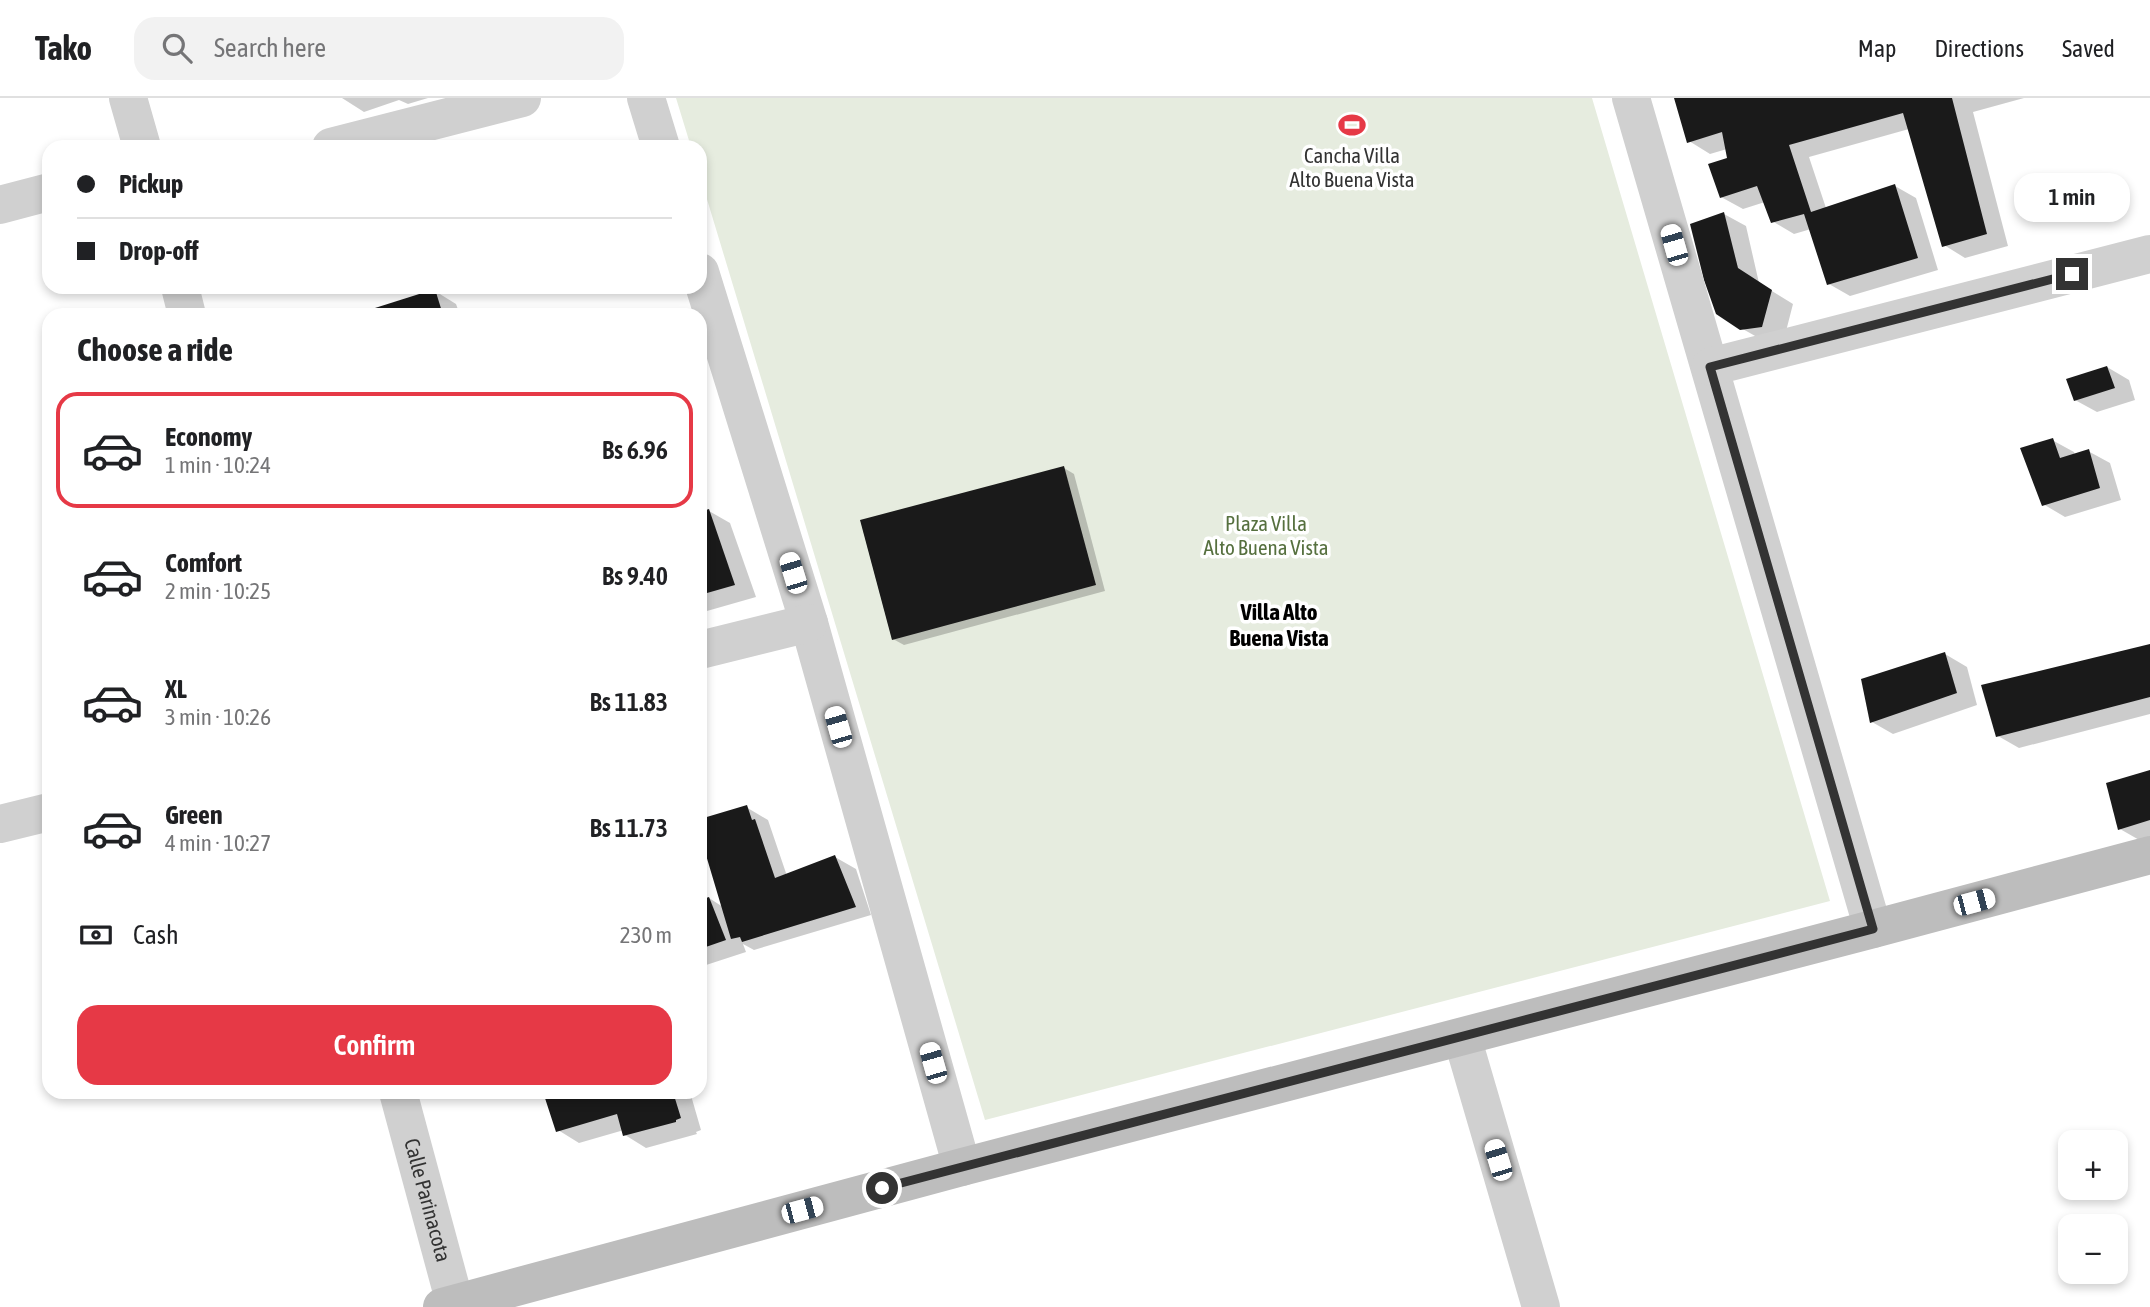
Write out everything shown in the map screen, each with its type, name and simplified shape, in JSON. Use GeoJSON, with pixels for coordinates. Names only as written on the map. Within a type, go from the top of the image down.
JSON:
{"type":"FeatureCollection","features":[{"type":"Feature","properties":{"kind":"street"},"geometry":{"type":"LineString","coordinates":[[128,98],[140,140]]}},
{"type":"Feature","properties":{"kind":"street"},"geometry":{"type":"LineString","coordinates":[[358,140],[522,98]]}},
{"type":"Feature","properties":{"kind":"street"},"geometry":{"type":"LineString","coordinates":[[646,98],[659,140]]}},
{"type":"Feature","properties":{"kind":"street"},"geometry":{"type":"LineString","coordinates":[[1631,98],[1873,929]]}},
{"type":"Feature","properties":{"kind":"street"},"geometry":{"type":"LineString","coordinates":[[0,205],[42,193]]}},
{"type":"Feature","properties":{"kind":"street"},"geometry":{"type":"LineString","coordinates":[[1710,367],[2150,254]]}},
{"type":"Feature","properties":{"kind":"street"},"geometry":{"type":"LineString","coordinates":[[707,294],[809,623],[962,1167]]}},
{"type":"Feature","properties":{"kind":"street"},"geometry":{"type":"LineString","coordinates":[[707,648],[809,623]]}},
{"type":"Feature","properties":{"kind":"street"},"geometry":{"type":"LineString","coordinates":[[0,824],[42,814]]}},
{"type":"Feature","properties":{"kind":"street"},"geometry":{"type":"LineString","coordinates":[[451,1306],[962,1167],[2150,855]]}},
{"type":"Feature","properties":{"kind":"street"},"geometry":{"type":"LineString","coordinates":[[1462,1037],[1541,1307]]}},
{"type":"Feature","properties":{"kind":"street","name":"Calle Parinacota"},"geometry":{"type":"LineString","coordinates":[[400,1099],[451,1306]]}},
{"type":"Feature","properties":{"kind":"green space","name":"Plaza Villa Alto Buena Vista"},"geometry":{"type":"Polygon","coordinates":[[[676,98],[1592,98],[1830,901],[985,1120],[707,199],[707,140],[689,140],[676,98]]]}},
{"type":"Feature","properties":{"kind":"building"},"geometry":{"type":"Polygon","coordinates":[[[1674,98],[1952,98],[1987,234],[1942,247],[1903,113],[1789,145],[1811,212],[1895,184],[1918,258],[1827,285],[1804,214],[1771,223],[1757,186],[1720,198],[1708,164],[1727,158],[1722,132],[1687,143],[1674,98]]]}},
{"type":"Feature","properties":{"kind":"building"},"geometry":{"type":"Polygon","coordinates":[[[1724,212],[1738,268],[1772,290],[1762,327],[1740,330],[1716,314],[1704,280],[1690,224],[1724,212]]]}},
{"type":"Feature","properties":{"kind":"building"},"geometry":{"type":"Polygon","coordinates":[[[419,294],[437,294],[441,308],[375,308],[419,294]]]}},
{"type":"Feature","properties":{"kind":"building"},"geometry":{"type":"Polygon","coordinates":[[[2107,366],[2115,388],[2074,401],[2066,379],[2107,366]]]}},
{"type":"Feature","properties":{"kind":"building"},"geometry":{"type":"Polygon","coordinates":[[[2053,438],[2060,458],[2089,449],[2100,488],[2042,506],[2020,448],[2053,438]]]}},
{"type":"Feature","properties":{"kind":"building"},"geometry":{"type":"Polygon","coordinates":[[[1064,466],[1096,585],[892,640],[860,520],[1064,466]]]}},
{"type":"Feature","properties":{"kind":"building"},"geometry":{"type":"Polygon","coordinates":[[[709,509],[735,585],[707,593],[709,509]]]}},
{"type":"Feature","properties":{"kind":"building"},"geometry":{"type":"Polygon","coordinates":[[[2150,644],[2150,697],[1996,737],[1981,685],[2150,644]]]}},
{"type":"Feature","properties":{"kind":"building"},"geometry":{"type":"Polygon","coordinates":[[[1945,652],[1957,693],[1870,723],[1861,679],[1945,652]]]}},
{"type":"Feature","properties":{"kind":"building"},"geometry":{"type":"Polygon","coordinates":[[[2150,770],[2150,820],[2118,830],[2106,783],[2150,770]]]}},
{"type":"Feature","properties":{"kind":"building"},"geometry":{"type":"Polygon","coordinates":[[[747,805],[752,820],[755,819],[775,878],[835,855],[856,907],[742,942],[740,937],[731,939],[707,858],[707,817],[747,805]]]}},
{"type":"Feature","properties":{"kind":"building"},"geometry":{"type":"Polygon","coordinates":[[[707,898],[726,940],[707,947],[707,898]]]}},
{"type":"Feature","properties":{"kind":"building"},"geometry":{"type":"Polygon","coordinates":[[[545,1099],[675,1099],[681,1118],[676,1122],[623,1136],[617,1114],[556,1132],[545,1099]]]}},
{"type":"Feature","properties":{"kind":"place","name":"Cancha Villa Alto Buena Vista"},"geometry":{"type":"Point","coordinates":[1352,125]}},
{"type":"Feature","properties":{"kind":"district","name":"Villa Alto Buena Vista"},"geometry":{"type":"Point","coordinates":[1279,625]}},
{"type":"Feature","properties":{"kind":"route"},"geometry":{"type":"LineString","coordinates":[[882,1188],[1873,929],[1710,367],[2072,274]]}}]}
